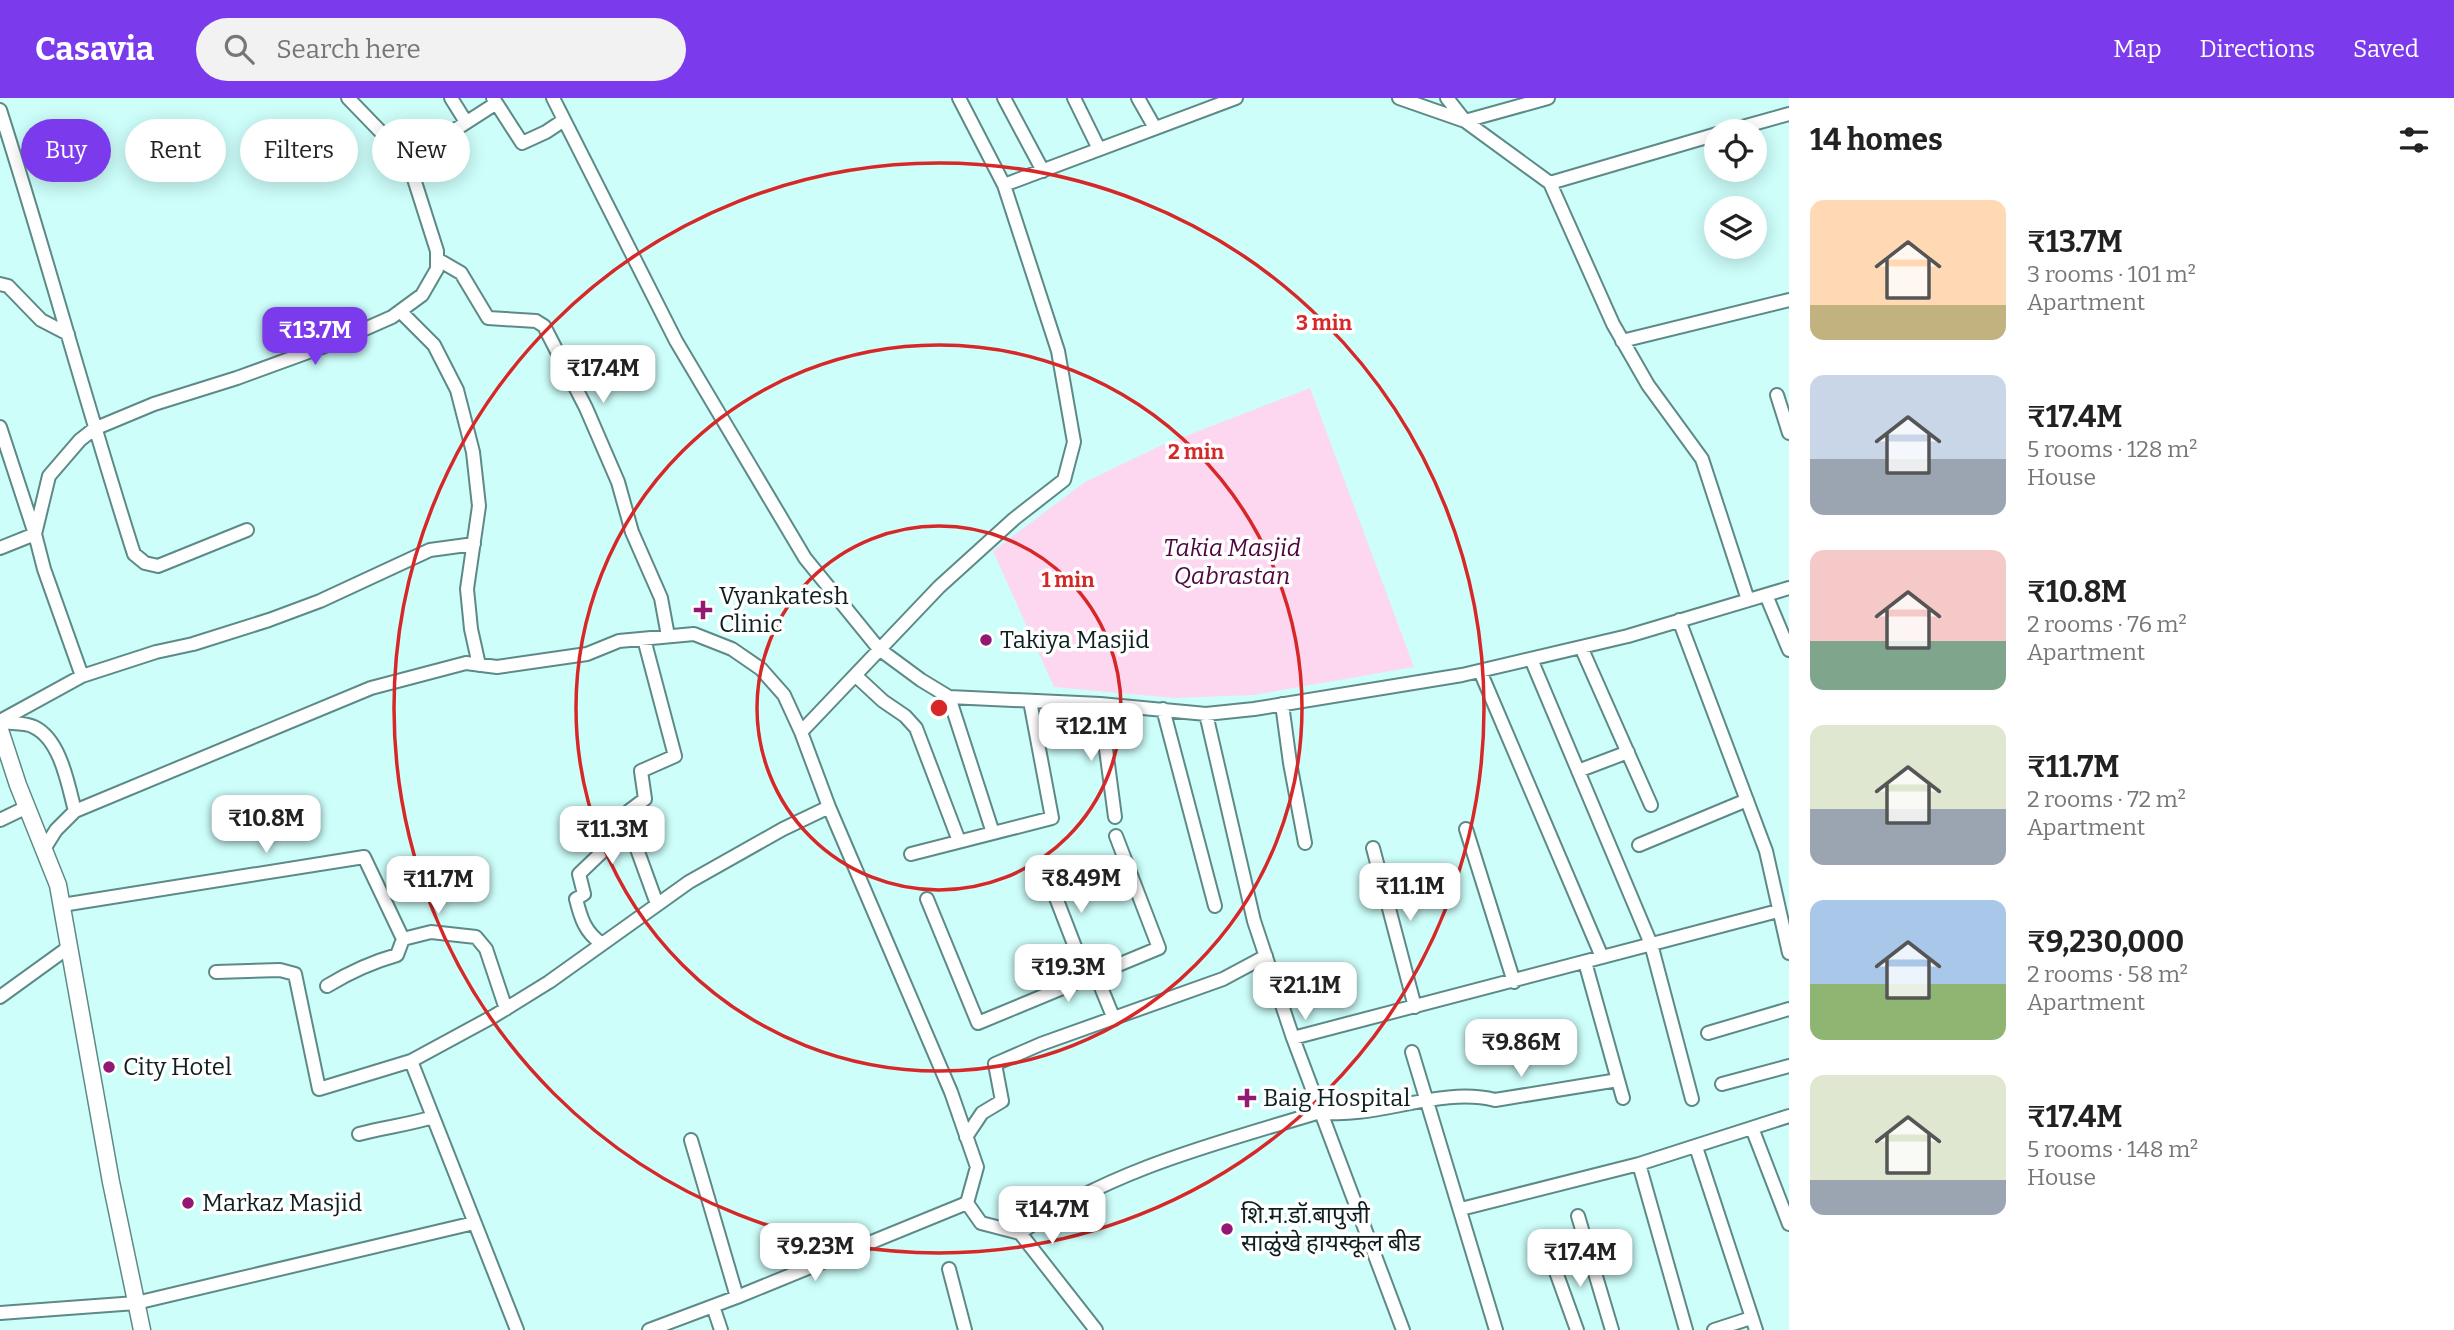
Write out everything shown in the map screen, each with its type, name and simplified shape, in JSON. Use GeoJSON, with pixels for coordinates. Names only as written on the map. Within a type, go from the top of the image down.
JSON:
{"type":"FeatureCollection","features":[{"type":"Feature","properties":{"kind":"street"},"geometry":{"type":"LineString","coordinates":[[348,98],[372,123]]}},
{"type":"Feature","properties":{"kind":"street"},"geometry":{"type":"LineString","coordinates":[[451,98],[464,119]]}},
{"type":"Feature","properties":{"kind":"street"},"geometry":{"type":"LineString","coordinates":[[553,98],[676,341],[805,558],[879,649],[949,697],[1100,704],[1206,714],[1480,671],[1679,621],[1789,588]]}},
{"type":"Feature","properties":{"kind":"street"},"geometry":{"type":"LineString","coordinates":[[801,732],[939,587],[1014,519],[1064,480],[1074,442],[1058,351],[1004,185],[958,98]]}},
{"type":"Feature","properties":{"kind":"street"},"geometry":{"type":"LineString","coordinates":[[1004,98],[1043,171]]}},
{"type":"Feature","properties":{"kind":"street"},"geometry":{"type":"LineString","coordinates":[[1074,98],[1099,149]]}},
{"type":"Feature","properties":{"kind":"street"},"geometry":{"type":"LineString","coordinates":[[1138,98],[1155,128]]}},
{"type":"Feature","properties":{"kind":"street"},"geometry":{"type":"LineString","coordinates":[[1399,98],[1465,121],[1548,98]]}},
{"type":"Feature","properties":{"kind":"street"},"geometry":{"type":"LineString","coordinates":[[1447,98],[1465,121],[1550,183],[1622,341],[1648,385],[1702,459],[1748,600]]}},
{"type":"Feature","properties":{"kind":"street"},"geometry":{"type":"LineString","coordinates":[[1004,185],[1229,99]]}},
{"type":"Feature","properties":{"kind":"street"},"geometry":{"type":"LineString","coordinates":[[470,119],[494,101],[522,143],[564,120]]}},
{"type":"Feature","properties":{"kind":"street"},"geometry":{"type":"LineString","coordinates":[[0,110],[94,429],[134,554],[145,563],[158,566],[247,530]]}},
{"type":"Feature","properties":{"kind":"street"},"geometry":{"type":"LineString","coordinates":[[1767,120],[1789,114]]}},
{"type":"Feature","properties":{"kind":"street"},"geometry":{"type":"LineString","coordinates":[[1550,183],[1704,138]]}},
{"type":"Feature","properties":{"kind":"street"},"geometry":{"type":"LineString","coordinates":[[35,534],[49,476],[80,440],[94,429],[154,404],[237,378],[333,343],[392,317],[422,295],[437,269],[437,251],[415,182]]}},
{"type":"Feature","properties":{"kind":"street"},"geometry":{"type":"LineString","coordinates":[[437,259],[461,273],[488,318],[536,321],[544,326],[586,408],[618,482],[632,531],[661,598],[668,636]]}},
{"type":"Feature","properties":{"kind":"street"},"geometry":{"type":"LineString","coordinates":[[0,284],[8,286],[41,320],[68,334]]}},
{"type":"Feature","properties":{"kind":"street"},"geometry":{"type":"LineString","coordinates":[[1622,341],[1789,300]]}},
{"type":"Feature","properties":{"kind":"street"},"geometry":{"type":"LineString","coordinates":[[400,311],[434,345],[457,390],[474,466],[479,506],[467,589],[471,629],[479,665]]}},
{"type":"Feature","properties":{"kind":"street"},"geometry":{"type":"LineString","coordinates":[[1777,395],[1789,433]]}},
{"type":"Feature","properties":{"kind":"street"},"geometry":{"type":"LineString","coordinates":[[0,427],[44,569],[82,676]]}},
{"type":"Feature","properties":{"kind":"street"},"geometry":{"type":"LineString","coordinates":[[0,548],[35,534]]}},
{"type":"Feature","properties":{"kind":"street"},"geometry":{"type":"LineString","coordinates":[[0,722],[82,676],[156,652],[193,645],[269,621],[332,596],[430,550],[474,544]]}},
{"type":"Feature","properties":{"kind":"street"},"geometry":{"type":"LineString","coordinates":[[1766,595],[1789,650]]}},
{"type":"Feature","properties":{"kind":"street"},"geometry":{"type":"LineString","coordinates":[[1679,621],[1766,851],[1789,953]]}},
{"type":"Feature","properties":{"kind":"street"},"geometry":{"type":"LineString","coordinates":[[44,849],[56,830],[75,811],[371,688],[466,663],[497,667],[587,654],[619,642],[694,634],[732,649],[761,669],[784,695],[951,1091],[977,1167],[967,1203]]}},
{"type":"Feature","properties":{"kind":"street"},"geometry":{"type":"LineString","coordinates":[[644,639],[675,756],[641,771],[645,799],[629,811],[633,838],[657,904]]}},
{"type":"Feature","properties":{"kind":"street"},"geometry":{"type":"LineString","coordinates":[[1581,647],[1651,805]]}},
{"type":"Feature","properties":{"kind":"street"},"geometry":{"type":"LineString","coordinates":[[1531,659],[1651,944],[1692,1099]]}},
{"type":"Feature","properties":{"kind":"street"},"geometry":{"type":"LineString","coordinates":[[1480,671],[1602,957]]}},
{"type":"Feature","properties":{"kind":"street"},"geometry":{"type":"LineString","coordinates":[[856,676],[883,701],[905,716],[916,729],[959,841]]}},
{"type":"Feature","properties":{"kind":"street"},"geometry":{"type":"LineString","coordinates":[[949,697],[993,833]]}},
{"type":"Feature","properties":{"kind":"street"},"geometry":{"type":"LineString","coordinates":[[911,853],[1052,818],[1030,701]]}},
{"type":"Feature","properties":{"kind":"street"},"geometry":{"type":"LineString","coordinates":[[1100,704],[1115,817]]}},
{"type":"Feature","properties":{"kind":"street"},"geometry":{"type":"LineString","coordinates":[[1282,704],[1306,844]]}},
{"type":"Feature","properties":{"kind":"street"},"geometry":{"type":"LineString","coordinates":[[1163,709],[1215,906]]}},
{"type":"Feature","properties":{"kind":"street"},"geometry":{"type":"LineString","coordinates":[[1206,714],[1254,921],[1293,1038],[1402,1330]]}},
{"type":"Feature","properties":{"kind":"street"},"geometry":{"type":"LineString","coordinates":[[0,722],[33,726],[53,744],[63,766],[75,811]]}},
{"type":"Feature","properties":{"kind":"street"},"geometry":{"type":"LineString","coordinates":[[0,730],[58,886],[111,1182],[142,1330]]}},
{"type":"Feature","properties":{"kind":"street"},"geometry":{"type":"LineString","coordinates":[[1578,771],[1628,752]]}},
{"type":"Feature","properties":{"kind":"street"},"geometry":{"type":"LineString","coordinates":[[1639,845],[1747,800]]}},
{"type":"Feature","properties":{"kind":"street"},"geometry":{"type":"LineString","coordinates":[[0,820],[27,807]]}},
{"type":"Feature","properties":{"kind":"street"},"geometry":{"type":"LineString","coordinates":[[216,972],[280,970],[295,974],[319,1089],[411,1060],[506,1009],[549,982],[689,882],[744,850],[829,807]]}},
{"type":"Feature","properties":{"kind":"street"},"geometry":{"type":"LineString","coordinates":[[1466,829],[1514,982]]}},
{"type":"Feature","properties":{"kind":"street"},"geometry":{"type":"LineString","coordinates":[[927,899],[978,1023],[1158,948],[1116,836]]}},
{"type":"Feature","properties":{"kind":"street"},"geometry":{"type":"LineString","coordinates":[[602,944],[590,935],[582,921],[576,899],[584,894],[579,874],[603,851],[633,838]]}},
{"type":"Feature","properties":{"kind":"street"},"geometry":{"type":"LineString","coordinates":[[1373,848],[1415,1007]]}},
{"type":"Feature","properties":{"kind":"street"},"geometry":{"type":"LineString","coordinates":[[62,905],[364,857],[403,939],[397,955],[358,969],[327,986]]}},
{"type":"Feature","properties":{"kind":"street"},"geometry":{"type":"LineString","coordinates":[[1043,864],[1091,976],[1114,1019]]}},
{"type":"Feature","properties":{"kind":"street"},"geometry":{"type":"LineString","coordinates":[[1293,1038],[1778,911]]}},
{"type":"Feature","properties":{"kind":"street"},"geometry":{"type":"LineString","coordinates":[[403,939],[431,932],[476,937],[486,949],[506,1009]]}},
{"type":"Feature","properties":{"kind":"street"},"geometry":{"type":"LineString","coordinates":[[0,997],[69,947]]}},
{"type":"Feature","properties":{"kind":"street"},"geometry":{"type":"LineString","coordinates":[[966,1136],[982,1113],[1002,1101],[995,1064],[1041,1044],[1223,979],[1266,956]]}},
{"type":"Feature","properties":{"kind":"street"},"geometry":{"type":"LineString","coordinates":[[1585,962],[1623,1098]]}},
{"type":"Feature","properties":{"kind":"street"},"geometry":{"type":"LineString","coordinates":[[1708,1033],[1789,1009]]}},
{"type":"Feature","properties":{"kind":"street"},"geometry":{"type":"LineString","coordinates":[[1412,1052],[1495,1327],[1480,1330]]}},
{"type":"Feature","properties":{"kind":"street"},"geometry":{"type":"LineString","coordinates":[[411,1060],[517,1330]]}},
{"type":"Feature","properties":{"kind":"street"},"geometry":{"type":"LineString","coordinates":[[1722,1084],[1789,1066]]}},
{"type":"Feature","properties":{"kind":"street"},"geometry":{"type":"LineString","coordinates":[[1020,1233],[1052,1210],[1116,1179],[1204,1147],[1320,1112],[1337,1115],[1427,1100],[1484,1097],[1495,1100],[1618,1080]]}},
{"type":"Feature","properties":{"kind":"street"},"geometry":{"type":"LineString","coordinates":[[1461,1209],[1639,1164],[1789,1116]]}},
{"type":"Feature","properties":{"kind":"street"},"geometry":{"type":"LineString","coordinates":[[359,1134],[385,1126],[408,1125],[433,1117]]}},
{"type":"Feature","properties":{"kind":"street"},"geometry":{"type":"LineString","coordinates":[[1752,1128],[1789,1224]]}},
{"type":"Feature","properties":{"kind":"street"},"geometry":{"type":"LineString","coordinates":[[691,1140],[737,1297]]}},
{"type":"Feature","properties":{"kind":"street"},"geometry":{"type":"LineString","coordinates":[[1696,1147],[1754,1324],[1714,1330]]}},
{"type":"Feature","properties":{"kind":"street"},"geometry":{"type":"LineString","coordinates":[[1639,1164],[1686,1330]]}},
{"type":"Feature","properties":{"kind":"street"},"geometry":{"type":"LineString","coordinates":[[967,1203],[981,1223],[1020,1233],[1096,1330]]}},
{"type":"Feature","properties":{"kind":"street"},"geometry":{"type":"LineString","coordinates":[[649,1330],[967,1203]]}},
{"type":"Feature","properties":{"kind":"street"},"geometry":{"type":"LineString","coordinates":[[1578,1216],[1612,1330]]}},
{"type":"Feature","properties":{"kind":"street"},"geometry":{"type":"LineString","coordinates":[[0,1313],[136,1303],[474,1223]]}},
{"type":"Feature","properties":{"kind":"street"},"geometry":{"type":"LineString","coordinates":[[1551,1258],[1577,1330]]}},
{"type":"Feature","properties":{"kind":"street"},"geometry":{"type":"LineString","coordinates":[[949,1269],[965,1330]]}},
{"type":"Feature","properties":{"kind":"street"},"geometry":{"type":"LineString","coordinates":[[713,1306],[721,1330]]}},
{"type":"Feature","properties":{"kind":"green space","name":"Takia Masjid Qabrastan"},"geometry":{"type":"Polygon","coordinates":[[[1310,388],[1414,667],[1253,695],[1174,698],[1054,687],[993,551],[1085,482],[1162,445],[1310,388]]]}},
{"type":"Feature","properties":{"kind":"place","name":"Vyankatesh Clinic"},"geometry":{"type":"Point","coordinates":[703,610]}},
{"type":"Feature","properties":{"kind":"place","name":"Takiya Masjid"},"geometry":{"type":"Point","coordinates":[986,640]}},
{"type":"Feature","properties":{"kind":"place","name":"City Hotel"},"geometry":{"type":"Point","coordinates":[109,1067]}},
{"type":"Feature","properties":{"kind":"place","name":"Baig Hospital"},"geometry":{"type":"Point","coordinates":[1247,1098]}},
{"type":"Feature","properties":{"kind":"place","name":"Markaz Masjid"},"geometry":{"type":"Point","coordinates":[188,1203]}},
{"type":"Feature","properties":{"kind":"place","name":"शि.म.डॉ.बापुजी साळुंखे हायस्कूल बीड"},"geometry":{"type":"Point","coordinates":[1227,1229]}}]}
